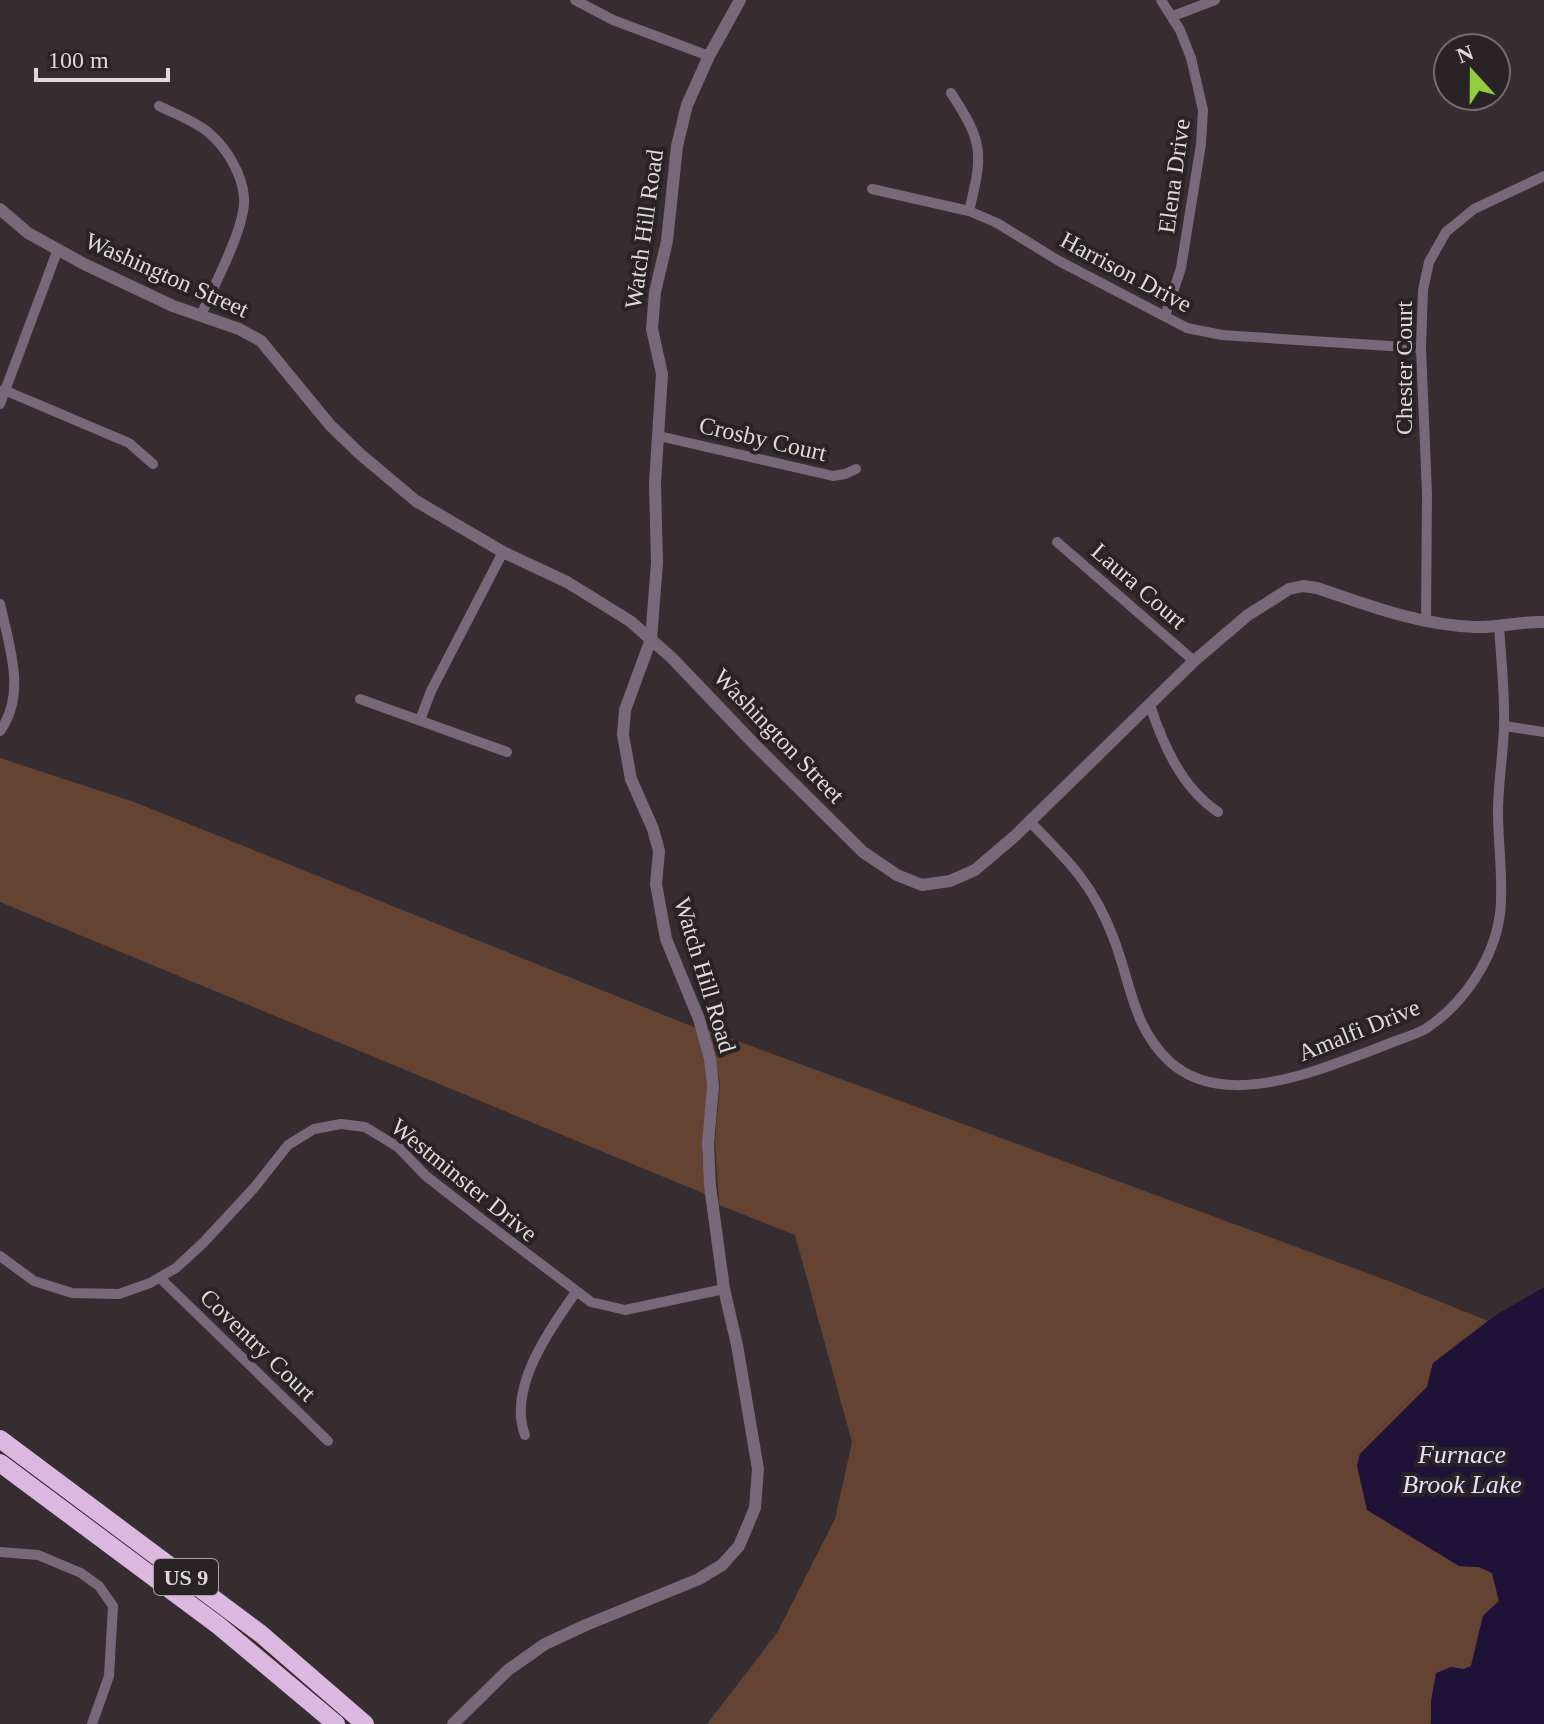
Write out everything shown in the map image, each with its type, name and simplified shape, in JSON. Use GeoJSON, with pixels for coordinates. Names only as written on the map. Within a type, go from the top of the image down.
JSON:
{"type":"FeatureCollection","features":[{"type":"Feature","properties":{"kind":"highway","name":"US 9"},"geometry":{"type":"LineString","coordinates":[[0,1439],[250,1626],[365,1724]]}},
{"type":"Feature","properties":{"kind":"highway","name":"US 9"},"geometry":{"type":"LineString","coordinates":[[0,1463],[219,1626],[336,1724]]}},
{"type":"Feature","properties":{"kind":"street"},"geometry":{"type":"LineString","coordinates":[[575,0],[613,20],[709,56]]}},
{"type":"Feature","properties":{"kind":"street","name":"Watch Hill Road"},"geometry":{"type":"LineString","coordinates":[[453,1724],[508,1670],[545,1644],[699,1579],[722,1565],[739,1546],[755,1508],[758,1469],[724,1289],[708,1171],[713,1086],[710,1059],[699,1019],[666,939],[659,913],[656,884],[659,851],[631,779],[623,735],[625,710],[651,639],[657,563],[655,483],[662,374],[652,329],[655,292],[667,241],[677,146],[687,105],[709,56],[740,0]]}},
{"type":"Feature","properties":{"kind":"street","name":"Elena Drive"},"geometry":{"type":"LineString","coordinates":[[1161,0],[1173,16],[1191,58],[1203,110],[1201,144],[1181,268],[1165,316]]}},
{"type":"Feature","properties":{"kind":"street"},"geometry":{"type":"LineString","coordinates":[[1173,16],[1215,0]]}},
{"type":"Feature","properties":{"kind":"street"},"geometry":{"type":"LineString","coordinates":[[951,93],[974,130],[978,144],[980,166],[969,211]]}},
{"type":"Feature","properties":{"kind":"street"},"geometry":{"type":"LineString","coordinates":[[159,106],[209,133],[231,160],[244,198],[232,244],[201,315]]}},
{"type":"Feature","properties":{"kind":"street","name":"Chester Court"},"geometry":{"type":"LineString","coordinates":[[1426,622],[1427,494],[1421,348],[1429,262],[1446,232],[1474,209],[1544,176]]}},
{"type":"Feature","properties":{"kind":"street","name":"Harrison Drive"},"geometry":{"type":"LineString","coordinates":[[872,189],[969,211],[997,223],[1059,261],[1187,328],[1222,335],[1421,348]]}},
{"type":"Feature","properties":{"kind":"street","name":"Washington Street"},"geometry":{"type":"LineString","coordinates":[[0,209],[28,233],[58,249],[173,306],[239,329],[261,341],[330,425],[416,501],[503,552],[567,582],[630,621],[672,658],[863,852],[897,875],[922,885],[950,881],[975,870],[1194,661],[1267,601],[1289,589],[1303,586],[1317,588],[1404,618],[1426,622],[1480,627],[1544,622]]}},
{"type":"Feature","properties":{"kind":"street"},"geometry":{"type":"LineString","coordinates":[[0,404],[58,249]]}},
{"type":"Feature","properties":{"kind":"street"},"geometry":{"type":"LineString","coordinates":[[4,390],[129,443],[153,464]]}},
{"type":"Feature","properties":{"kind":"street","name":"Crosby Court"},"geometry":{"type":"LineString","coordinates":[[659,436],[833,476],[856,469]]}},
{"type":"Feature","properties":{"kind":"street","name":"Laura Court"},"geometry":{"type":"LineString","coordinates":[[1057,542],[1194,661]]}},
{"type":"Feature","properties":{"kind":"street"},"geometry":{"type":"LineString","coordinates":[[420,720],[431,691],[503,552]]}},
{"type":"Feature","properties":{"kind":"street"},"geometry":{"type":"LineString","coordinates":[[0,604],[14,671],[14,687],[9,719],[0,731]]}},
{"type":"Feature","properties":{"kind":"street","name":"Amalfi Drive"},"geometry":{"type":"LineString","coordinates":[[1029,821],[1076,868],[1094,896],[1114,938],[1140,1023],[1148,1037],[1172,1063],[1198,1078],[1229,1085],[1279,1082],[1341,1063],[1424,1030],[1448,1012],[1468,988],[1489,955],[1500,917],[1498,795],[1504,726],[1499,625]]}},
{"type":"Feature","properties":{"kind":"street"},"geometry":{"type":"LineString","coordinates":[[360,699],[507,752]]}},
{"type":"Feature","properties":{"kind":"street"},"geometry":{"type":"LineString","coordinates":[[1150,705],[1163,744],[1197,795],[1218,812]]}},
{"type":"Feature","properties":{"kind":"street"},"geometry":{"type":"LineString","coordinates":[[1504,726],[1544,732]]}},
{"type":"Feature","properties":{"kind":"street","name":"Westminster Drive"},"geometry":{"type":"LineString","coordinates":[[0,1256],[34,1281],[72,1293],[119,1294],[160,1278],[176,1268],[254,1188],[288,1145],[314,1129],[341,1124],[365,1127],[398,1147],[426,1176],[591,1302],[625,1310],[724,1289]]}},
{"type":"Feature","properties":{"kind":"street","name":"Coventry Court"},"geometry":{"type":"LineString","coordinates":[[160,1278],[328,1441]]}},
{"type":"Feature","properties":{"kind":"street"},"geometry":{"type":"LineString","coordinates":[[525,1435],[521,1413],[527,1382],[538,1351],[548,1331],[576,1292]]}},
{"type":"Feature","properties":{"kind":"street"},"geometry":{"type":"LineString","coordinates":[[0,1552],[38,1555],[81,1573],[99,1586],[113,1606],[109,1676],[92,1724]]}},
{"type":"Feature","properties":{"kind":"shaded area"},"geometry":{"type":"Polygon","coordinates":[[[0,758],[134,802],[696,1028],[705,1061],[707,1088],[702,1153],[705,1194],[0,902],[0,758]]]}},
{"type":"Feature","properties":{"kind":"shaded area"},"geometry":{"type":"Polygon","coordinates":[[[708,1030],[1386,1280],[1488,1321],[1433,1363],[1427,1387],[1360,1454],[1357,1466],[1459,1566],[1479,1567],[1492,1573],[1499,1601],[1483,1616],[1471,1666],[1464,1669],[1430,1721],[1431,1724],[707,1724],[777,1633],[835,1519],[852,1442],[795,1235],[719,1205],[715,1141],[720,1083],[708,1030]]]}},
{"type":"Feature","properties":{"kind":"water","name":"Furnace Brook Lake"},"geometry":{"type":"Polygon","coordinates":[[[1544,1287],[1544,1724],[1431,1724],[1436,1673],[1451,1667],[1464,1669],[1471,1666],[1483,1616],[1499,1601],[1492,1573],[1479,1567],[1459,1566],[1367,1510],[1357,1466],[1360,1454],[1427,1387],[1433,1363],[1496,1315],[1544,1287]]]}}]}
